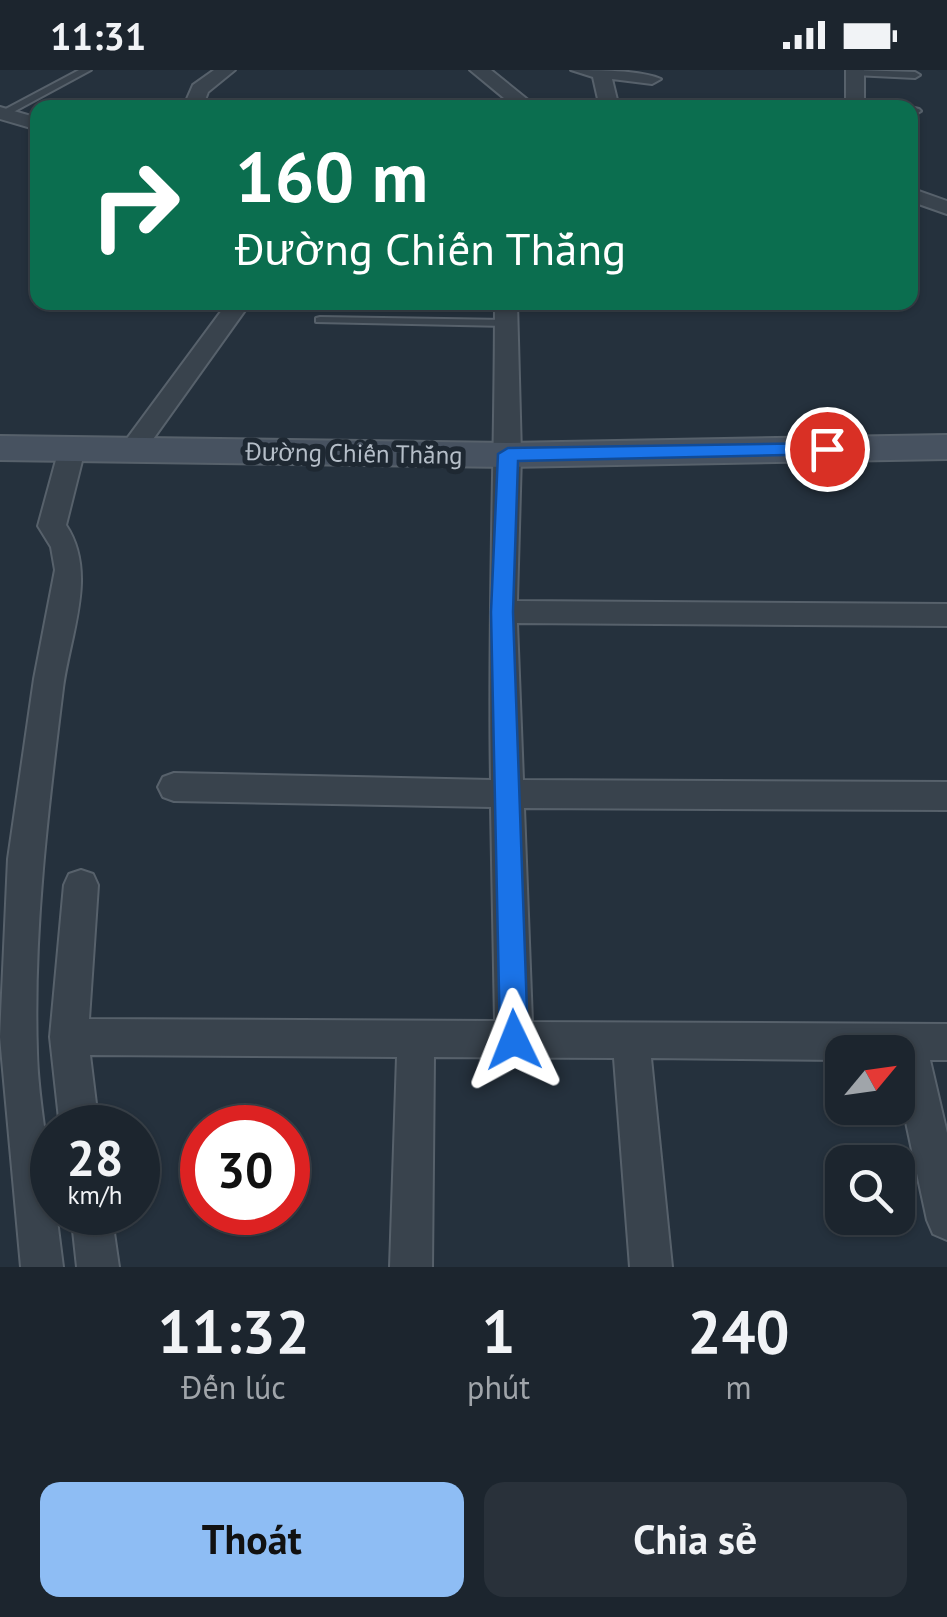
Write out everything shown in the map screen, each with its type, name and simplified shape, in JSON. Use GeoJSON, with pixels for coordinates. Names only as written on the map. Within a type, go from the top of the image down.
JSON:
{"type":"FeatureCollection","features":[{"type":"Feature","properties":{"kind":"main road","name":"Đường Chiến Thắng"},"geometry":{"type":"LineString","coordinates":[[0,448],[508,454],[947,447]]}},
{"type":"Feature","properties":{"kind":"street"},"geometry":{"type":"LineString","coordinates":[[195,100],[200,89],[226,70]]}},
{"type":"Feature","properties":{"kind":"street"},"geometry":{"type":"LineString","coordinates":[[479,70],[518,100]]}},
{"type":"Feature","properties":{"kind":"street"},"geometry":{"type":"LineString","coordinates":[[580,70],[652,79]]}},
{"type":"Feature","properties":{"kind":"street"},"geometry":{"type":"LineString","coordinates":[[856,72],[856,100]]}},
{"type":"Feature","properties":{"kind":"street"},"geometry":{"type":"LineString","coordinates":[[602,75],[608,100]]}},
{"type":"Feature","properties":{"kind":"street"},"geometry":{"type":"LineString","coordinates":[[4,118],[30,123]]}},
{"type":"Feature","properties":{"kind":"street"},"geometry":{"type":"LineString","coordinates":[[918,197],[947,208]]}},
{"type":"Feature","properties":{"kind":"street"},"geometry":{"type":"LineString","coordinates":[[132,450],[234,310]]}},
{"type":"Feature","properties":{"kind":"street"},"geometry":{"type":"LineString","coordinates":[[506,313],[508,454],[502,612],[514,1040]]}},
{"type":"Feature","properties":{"kind":"street"},"geometry":{"type":"LineString","coordinates":[[42,1267],[18,1055],[25,859],[46,697],[69,570],[66,546],[52,526],[72,449]]}},
{"type":"Feature","properties":{"kind":"street"},"geometry":{"type":"LineString","coordinates":[[502,612],[947,615]]}},
{"type":"Feature","properties":{"kind":"street"},"geometry":{"type":"LineString","coordinates":[[174,787],[507,794],[947,796]]}},
{"type":"Feature","properties":{"kind":"street"},"geometry":{"type":"LineString","coordinates":[[77,1105],[69,1037],[82,886]]}},
{"type":"Feature","properties":{"kind":"street"},"geometry":{"type":"LineString","coordinates":[[69,1037],[825,1041]]}},
{"type":"Feature","properties":{"kind":"street"},"geometry":{"type":"LineString","coordinates":[[411,1267],[416,1039]]}},
{"type":"Feature","properties":{"kind":"street"},"geometry":{"type":"LineString","coordinates":[[631,1040],[651,1267]]}},
{"type":"Feature","properties":{"kind":"street"},"geometry":{"type":"LineString","coordinates":[[915,1042],[947,1042]]}},
{"type":"Feature","properties":{"kind":"street"},"geometry":{"type":"LineString","coordinates":[[915,1078],[947,1220]]}},
{"type":"Feature","properties":{"kind":"street"},"geometry":{"type":"LineString","coordinates":[[94,1235],[98,1267]]}},
{"type":"Feature","properties":{"kind":"lane"},"geometry":{"type":"LineString","coordinates":[[35,100],[86,70]]}},
{"type":"Feature","properties":{"kind":"lane"},"geometry":{"type":"LineString","coordinates":[[856,72],[916,75]]}},
{"type":"Feature","properties":{"kind":"lane"},"geometry":{"type":"LineString","coordinates":[[4,118],[30,103]]}},
{"type":"Feature","properties":{"kind":"lane"},"geometry":{"type":"LineString","coordinates":[[320,320],[506,313]]}},
{"type":"Feature","properties":{"kind":"route"},"geometry":{"type":"LineString","coordinates":[[514,1040],[502,612],[508,454],[827,449]]}}]}
